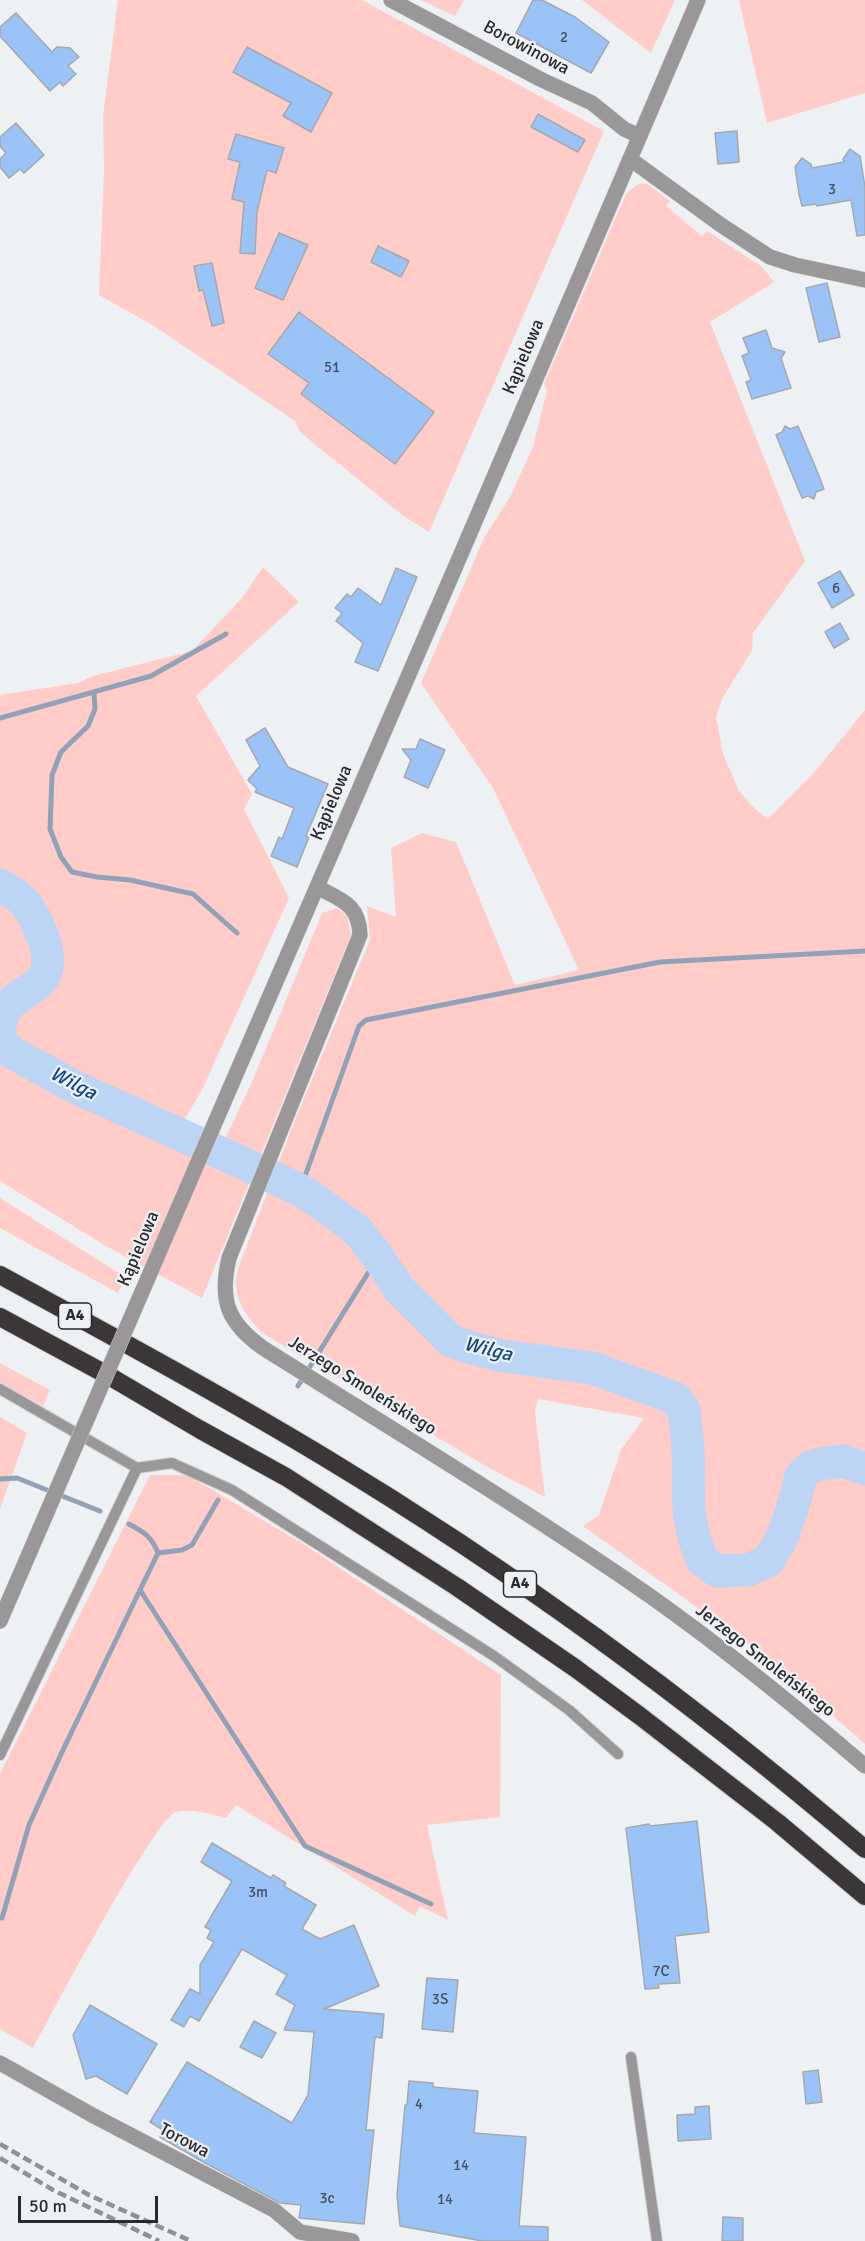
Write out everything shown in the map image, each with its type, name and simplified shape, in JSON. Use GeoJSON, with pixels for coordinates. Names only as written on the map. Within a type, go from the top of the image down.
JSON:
{"type":"FeatureCollection","features":[{"type":"Feature","properties":{"kind":"highway","name":"A4"},"geometry":{"type":"LineString","coordinates":[[0,1275],[323,1456],[484,1559],[673,1692],[865,1849]]}},
{"type":"Feature","properties":{"kind":"highway","name":"A4"},"geometry":{"type":"LineString","coordinates":[[0,1317],[110,1376],[286,1477],[457,1587],[640,1716],[777,1822],[865,1896]]}},
{"type":"Feature","properties":{"kind":"street","name":"Borowinowa"},"geometry":{"type":"LineString","coordinates":[[391,0],[542,80],[592,103],[624,129],[639,136]]}},
{"type":"Feature","properties":{"kind":"street","name":"Kąpielowa"},"geometry":{"type":"LineString","coordinates":[[0,1621],[698,0]]}},
{"type":"Feature","properties":{"kind":"street"},"geometry":{"type":"LineString","coordinates":[[630,159],[721,225],[770,257],[795,265],[865,280]]}},
{"type":"Feature","properties":{"kind":"street","name":"Jerzego Smoleńskiego"},"geometry":{"type":"LineString","coordinates":[[316,887],[347,903],[360,922],[360,935],[229,1258],[225,1276],[228,1308],[233,1320],[246,1336],[305,1375],[447,1461],[626,1580],[727,1654],[865,1766]]}},
{"type":"Feature","properties":{"kind":"street","name":"Torowa"},"geometry":{"type":"LineString","coordinates":[[0,2063],[92,2115],[274,2210],[300,2232],[352,2241]]}},
{"type":"Feature","properties":{"kind":"lane"},"geometry":{"type":"LineString","coordinates":[[0,1389],[137,1468],[171,1463],[232,1490],[494,1656],[569,1710],[618,1754]]}},
{"type":"Feature","properties":{"kind":"lane"},"geometry":{"type":"LineString","coordinates":[[0,1755],[137,1468]]}},
{"type":"Feature","properties":{"kind":"lane"},"geometry":{"type":"LineString","coordinates":[[632,2057],[657,2241]]}},
{"type":"Feature","properties":{"kind":"shaded area"},"geometry":{"type":"Polygon","coordinates":[[[118,0],[362,0],[604,131],[429,532],[402,515],[300,432],[295,421],[154,326],[99,295],[104,170],[103,116],[118,0]]]}},
{"type":"Feature","properties":{"kind":"shaded area"},"geometry":{"type":"Polygon","coordinates":[[[421,0],[464,0],[455,16],[421,0]]]}},
{"type":"Feature","properties":{"kind":"shaded area"},"geometry":{"type":"Polygon","coordinates":[[[582,0],[675,0],[651,53],[582,0]]]}},
{"type":"Feature","properties":{"kind":"shaded area"},"geometry":{"type":"Polygon","coordinates":[[[739,0],[865,0],[865,93],[767,123],[739,0]]]}},
{"type":"Feature","properties":{"kind":"shaded area"},"geometry":{"type":"Polygon","coordinates":[[[646,183],[670,201],[666,206],[702,236],[707,231],[761,266],[774,282],[710,322],[805,561],[753,633],[752,650],[722,699],[716,717],[723,754],[739,791],[768,819],[812,775],[865,710],[865,1744],[761,1653],[583,1526],[599,1515],[621,1450],[644,1418],[538,1399],[535,1412],[545,1497],[489,1468],[264,1334],[246,1313],[237,1292],[236,1280],[239,1266],[293,1125],[370,940],[367,906],[396,917],[391,848],[422,833],[456,842],[515,985],[579,970],[493,788],[421,683],[485,536],[510,497],[533,447],[547,390],[544,384],[626,194],[636,185],[646,183]]]}},
{"type":"Feature","properties":{"kind":"shaded area"},"geometry":{"type":"Polygon","coordinates":[[[263,567],[299,602],[196,696],[252,794],[244,809],[289,898],[202,1090],[181,1125],[177,1139],[216,1158],[252,1082],[322,913],[337,908],[347,916],[351,935],[202,1298],[106,1246],[0,1181],[0,695],[78,683],[93,676],[192,651],[242,598],[263,567]]]}},
{"type":"Feature","properties":{"kind":"shaded area"},"geometry":{"type":"Polygon","coordinates":[[[0,1198],[125,1277],[118,1293],[0,1228],[0,1198]]]}},
{"type":"Feature","properties":{"kind":"shaded area"},"geometry":{"type":"Polygon","coordinates":[[[0,1363],[50,1390],[43,1406],[0,1383],[0,1363]]]}},
{"type":"Feature","properties":{"kind":"shaded area"},"geometry":{"type":"Polygon","coordinates":[[[0,1417],[27,1433],[0,1509],[0,1417]]]}},
{"type":"Feature","properties":{"kind":"shaded area"},"geometry":{"type":"Polygon","coordinates":[[[150,1475],[187,1475],[305,1545],[501,1675],[500,1817],[427,1825],[448,1920],[420,1906],[415,1916],[236,1805],[226,1818],[195,1811],[176,1812],[164,1823],[126,1881],[33,2048],[0,2029],[0,1774],[150,1475]]]}},
{"type":"Feature","properties":{"kind":"building"},"geometry":{"type":"Polygon","coordinates":[[[533,0],[542,0],[575,17],[609,42],[591,73],[516,33],[533,0]]]}},
{"type":"Feature","properties":{"kind":"building"},"geometry":{"type":"Polygon","coordinates":[[[16,13],[52,52],[57,47],[70,48],[79,57],[68,66],[76,74],[63,86],[60,82],[50,91],[0,36],[0,27],[16,13]]]}},
{"type":"Feature","properties":{"kind":"building"},"geometry":{"type":"Polygon","coordinates":[[[247,47],[332,93],[311,132],[283,116],[291,103],[233,72],[247,47]]]}},
{"type":"Feature","properties":{"kind":"building"},"geometry":{"type":"Polygon","coordinates":[[[538,114],[585,140],[578,152],[531,127],[538,114]]]}},
{"type":"Feature","properties":{"kind":"building"},"geometry":{"type":"Polygon","coordinates":[[[16,123],[44,155],[24,173],[20,169],[9,178],[0,167],[0,159],[6,153],[0,146],[0,137],[16,123]]]}},
{"type":"Feature","properties":{"kind":"building"},"geometry":{"type":"Polygon","coordinates":[[[737,131],[739,162],[718,164],[715,133],[737,131]]]}},
{"type":"Feature","properties":{"kind":"building"},"geometry":{"type":"Polygon","coordinates":[[[236,134],[284,148],[276,173],[267,170],[257,212],[255,254],[240,253],[244,202],[232,199],[240,162],[228,159],[236,134]]]}},
{"type":"Feature","properties":{"kind":"building"},"geometry":{"type":"Polygon","coordinates":[[[850,149],[860,156],[865,187],[865,235],[857,236],[851,200],[817,206],[816,204],[802,206],[799,194],[795,167],[802,158],[811,164],[812,168],[844,162],[843,159],[850,149]]]}},
{"type":"Feature","properties":{"kind":"building"},"geometry":{"type":"Polygon","coordinates":[[[279,233],[308,245],[283,300],[255,288],[279,233]]]}},
{"type":"Feature","properties":{"kind":"building"},"geometry":{"type":"Polygon","coordinates":[[[378,246],[409,261],[401,277],[371,262],[378,246]]]}},
{"type":"Feature","properties":{"kind":"building"},"geometry":{"type":"Polygon","coordinates":[[[212,263],[224,323],[212,326],[203,290],[199,291],[194,266],[212,263]]]}},
{"type":"Feature","properties":{"kind":"building"},"geometry":{"type":"Polygon","coordinates":[[[827,283],[840,337],[819,342],[806,288],[827,283]]]}},
{"type":"Feature","properties":{"kind":"building"},"geometry":{"type":"Polygon","coordinates":[[[299,312],[434,412],[395,464],[301,394],[309,383],[268,354],[299,312]]]}},
{"type":"Feature","properties":{"kind":"building"},"geometry":{"type":"Polygon","coordinates":[[[766,330],[772,348],[785,352],[781,358],[791,388],[752,399],[746,382],[751,380],[742,356],[749,353],[743,338],[766,330]]]}},
{"type":"Feature","properties":{"kind":"building"},"geometry":{"type":"Polygon","coordinates":[[[785,426],[790,429],[798,426],[815,466],[824,489],[816,492],[814,499],[808,496],[802,498],[776,435],[782,432],[785,426]]]}},
{"type":"Feature","properties":{"kind":"building"},"geometry":{"type":"Polygon","coordinates":[[[396,568],[417,577],[378,671],[355,662],[363,643],[336,621],[342,613],[335,608],[347,594],[351,597],[358,588],[381,605],[396,568]]]}},
{"type":"Feature","properties":{"kind":"building"},"geometry":{"type":"Polygon","coordinates":[[[840,571],[854,595],[832,608],[818,583],[840,571]]]}},
{"type":"Feature","properties":{"kind":"building"},"geometry":{"type":"Polygon","coordinates":[[[840,623],[849,639],[834,648],[825,632],[840,623]]]}},
{"type":"Feature","properties":{"kind":"building"},"geometry":{"type":"Polygon","coordinates":[[[265,728],[288,767],[328,784],[306,836],[309,837],[297,867],[271,856],[279,837],[282,839],[294,808],[255,792],[257,789],[248,780],[260,766],[246,740],[265,728]]]}},
{"type":"Feature","properties":{"kind":"building"},"geometry":{"type":"Polygon","coordinates":[[[420,739],[445,750],[428,788],[404,777],[411,760],[402,749],[416,749],[420,739]]]}},
{"type":"Feature","properties":{"kind":"building"},"geometry":{"type":"Polygon","coordinates":[[[697,1821],[709,1932],[675,1936],[680,1983],[658,1984],[659,1988],[645,1989],[626,1828],[697,1821]]]}},
{"type":"Feature","properties":{"kind":"building"},"geometry":{"type":"Polygon","coordinates":[[[212,1843],[271,1878],[273,1875],[286,1883],[284,1886],[316,1905],[302,1929],[320,1939],[354,1925],[379,1986],[324,2009],[384,2014],[382,2038],[375,2037],[366,2130],[374,2130],[364,2224],[299,2218],[301,2205],[280,2203],[205,2163],[160,2137],[163,2130],[150,2122],[187,2062],[292,2123],[308,2095],[314,2032],[284,2030],[295,2005],[276,1994],[287,1975],[242,1949],[199,2021],[190,2016],[184,2027],[171,2020],[190,1989],[200,1994],[200,1965],[214,1942],[207,1938],[211,1930],[205,1927],[232,1881],[201,1862],[212,1843]]]}},
{"type":"Feature","properties":{"kind":"building"},"geometry":{"type":"Polygon","coordinates":[[[427,1978],[458,1980],[453,2032],[422,2029],[427,1978]]]}},
{"type":"Feature","properties":{"kind":"building"},"geometry":{"type":"Polygon","coordinates":[[[90,2005],[157,2044],[127,2094],[96,2076],[86,2079],[73,2035],[90,2005]]]}},
{"type":"Feature","properties":{"kind":"building"},"geometry":{"type":"Polygon","coordinates":[[[254,2021],[276,2033],[262,2058],[240,2047],[254,2021]]]}},
{"type":"Feature","properties":{"kind":"building"},"geometry":{"type":"Polygon","coordinates":[[[818,2070],[822,2102],[806,2104],[803,2072],[818,2070]]]}},
{"type":"Feature","properties":{"kind":"building"},"geometry":{"type":"Polygon","coordinates":[[[409,2081],[433,2083],[433,2087],[478,2091],[474,2133],[526,2137],[519,2226],[548,2227],[548,2241],[482,2241],[400,2226],[397,2195],[409,2081]]]}},
{"type":"Feature","properties":{"kind":"building"},"geometry":{"type":"Polygon","coordinates":[[[709,2106],[711,2139],[678,2141],[677,2115],[695,2114],[695,2107],[709,2106]]]}},
{"type":"Feature","properties":{"kind":"building"},"geometry":{"type":"Polygon","coordinates":[[[723,2217],[743,2218],[743,2241],[722,2241],[723,2217]]]}},
{"type":"Feature","properties":{"kind":"waterway"},"geometry":{"type":"LineString","coordinates":[[0,718],[151,676],[226,634]]}},
{"type":"Feature","properties":{"kind":"waterway"},"geometry":{"type":"LineString","coordinates":[[94,692],[95,709],[88,726],[61,752],[52,775],[50,829],[61,857],[72,872],[130,880],[193,894],[237,933]]}},
{"type":"Feature","properties":{"kind":"waterway","name":"Wilga"},"geometry":{"type":"LineString","coordinates":[[0,885],[15,894],[30,909],[41,932],[47,954],[47,969],[42,979],[13,1001],[5,1011],[0,1025]]}},
{"type":"Feature","properties":{"kind":"waterway"},"geometry":{"type":"LineString","coordinates":[[300,1190],[359,1026],[366,1020],[660,962],[865,951]]}},
{"type":"Feature","properties":{"kind":"waterway","name":"Wilga"},"geometry":{"type":"LineString","coordinates":[[0,1034],[2,1042],[11,1052],[77,1088],[300,1190],[320,1203],[357,1230],[399,1289],[451,1341],[503,1356],[592,1368],[675,1398],[684,1410],[688,1447],[689,1512],[694,1538],[702,1560],[717,1571],[748,1570],[768,1561],[782,1538],[801,1476],[810,1467],[843,1461],[865,1469]]}},
{"type":"Feature","properties":{"kind":"waterway"},"geometry":{"type":"LineString","coordinates":[[298,1386],[378,1257]]}},
{"type":"Feature","properties":{"kind":"waterway"},"geometry":{"type":"LineString","coordinates":[[0,1479],[17,1478],[100,1511]]}},
{"type":"Feature","properties":{"kind":"waterway"},"geometry":{"type":"LineString","coordinates":[[158,1553],[182,1550],[192,1545],[218,1500]]}},
{"type":"Feature","properties":{"kind":"waterway"},"geometry":{"type":"LineString","coordinates":[[129,1524],[147,1536],[158,1553],[140,1590],[305,1846],[431,1904]]}},
{"type":"Feature","properties":{"kind":"waterway"},"geometry":{"type":"LineString","coordinates":[[2,1918],[29,1825],[140,1590]]}},
{"type":"Feature","properties":{"kind":"railway"},"geometry":{"type":"LineString","coordinates":[[0,2144],[89,2195],[191,2241]]}},
{"type":"Feature","properties":{"kind":"railway"},"geometry":{"type":"LineString","coordinates":[[0,2158],[53,2190],[159,2241]]}}]}
